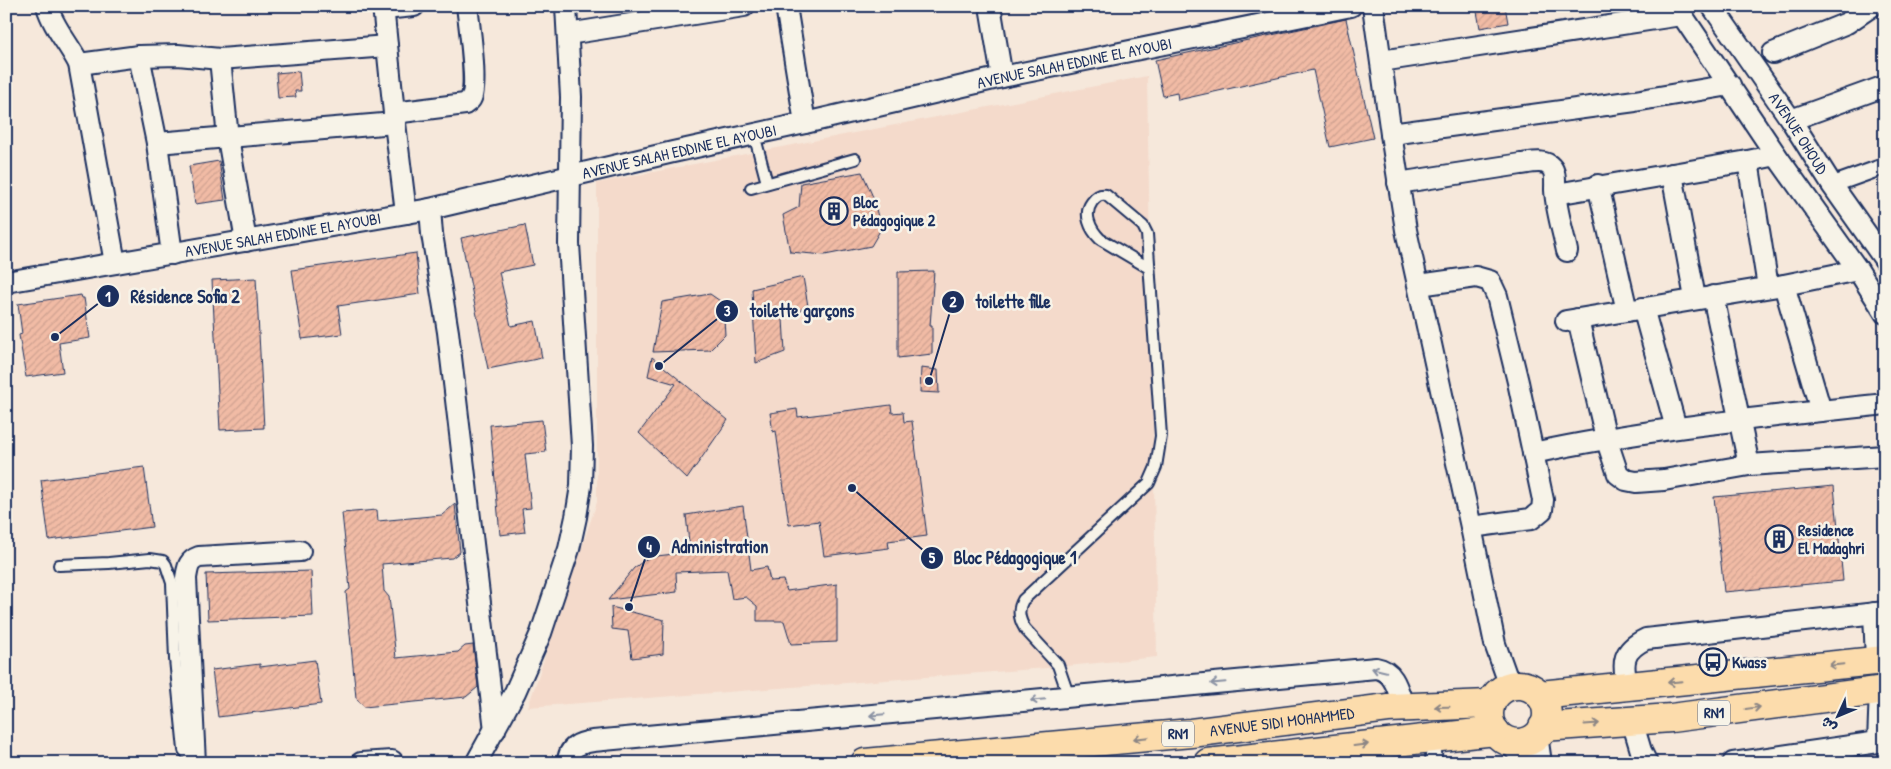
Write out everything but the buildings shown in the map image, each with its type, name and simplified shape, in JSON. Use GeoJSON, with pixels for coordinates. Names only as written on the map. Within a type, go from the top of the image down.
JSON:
{"type":"FeatureCollection","features":[{"type":"Feature","properties":{"kind":"main road","name":"RN1"},"geometry":{"type":"LineString","coordinates":[[1510,686],[1526,686],[1540,695],[1881,660]]}},
{"type":"Feature","properties":{"kind":"main road"},"geometry":{"type":"LineString","coordinates":[[1510,686],[1498,693],[1490,704],[1489,714],[1490,723],[1510,745]]}},
{"type":"Feature","properties":{"kind":"main road","name":"RN1"},"geometry":{"type":"LineString","coordinates":[[1510,745],[1529,740],[1540,731],[1742,709],[1883,690]]}},
{"type":"Feature","properties":{"kind":"main road"},"geometry":{"type":"LineString","coordinates":[[1540,695],[1546,711],[1546,719],[1540,731]]}},
{"type":"Feature","properties":{"kind":"main road","name":"AVENUE SIDI MOHAMMED"},"geometry":{"type":"LineString","coordinates":[[865,763],[938,755],[1082,744],[1404,708],[1490,704]]}},
{"type":"Feature","properties":{"kind":"main road"},"geometry":{"type":"LineString","coordinates":[[1327,753],[1329,716]]}},
{"type":"Feature","properties":{"kind":"main road"},"geometry":{"type":"LineString","coordinates":[[1248,726],[1255,760]]}},
{"type":"Feature","properties":{"kind":"main road","name":"AVENUE SIDI MOHAMMED"},"geometry":{"type":"LineString","coordinates":[[1208,763],[1327,753],[1434,750],[1510,745]]}},
{"type":"Feature","properties":{"kind":"street"},"geometry":{"type":"LineString","coordinates":[[47,6],[50,19],[65,39],[79,64],[86,114],[116,263]]}},
{"type":"Feature","properties":{"kind":"street"},"geometry":{"type":"LineString","coordinates":[[406,213],[383,8],[414,6]]}},
{"type":"Feature","properties":{"kind":"street"},"geometry":{"type":"LineString","coordinates":[[157,143],[228,138],[395,118],[465,104],[471,98],[474,88],[468,6]]}},
{"type":"Feature","properties":{"kind":"street"},"geometry":{"type":"LineString","coordinates":[[476,763],[515,692],[541,633],[569,549],[581,486],[582,446],[569,244],[572,97],[566,6]]}},
{"type":"Feature","properties":{"kind":"street"},"geometry":{"type":"LineString","coordinates":[[568,34],[744,6]]}},
{"type":"Feature","properties":{"kind":"street"},"geometry":{"type":"LineString","coordinates":[[786,6],[805,123]]}},
{"type":"Feature","properties":{"kind":"street"},"geometry":{"type":"LineString","coordinates":[[990,6],[1002,77]]}},
{"type":"Feature","properties":{"kind":"street","name":"AVENUE SALAH EDDINE EL AYOUBI"},"geometry":{"type":"LineString","coordinates":[[6,282],[430,209],[1002,77],[1351,6]]}},
{"type":"Feature","properties":{"kind":"street"},"geometry":{"type":"LineString","coordinates":[[1373,6],[1406,230],[1495,644],[1510,686]]}},
{"type":"Feature","properties":{"kind":"street","name":"AVENUE OHOUD"},"geometry":{"type":"LineString","coordinates":[[1712,6],[1791,120],[1832,185],[1885,260]]}},
{"type":"Feature","properties":{"kind":"street"},"geometry":{"type":"LineString","coordinates":[[1752,65],[1773,53],[1847,23],[1872,6]]}},
{"type":"Feature","properties":{"kind":"street"},"geometry":{"type":"LineString","coordinates":[[1381,61],[1678,11],[1776,155],[1858,270],[1885,313]]}},
{"type":"Feature","properties":{"kind":"street"},"geometry":{"type":"LineString","coordinates":[[79,64],[139,56],[220,59],[387,46]]}},
{"type":"Feature","properties":{"kind":"street"},"geometry":{"type":"LineString","coordinates":[[139,56],[157,143],[172,254]]}},
{"type":"Feature","properties":{"kind":"street"},"geometry":{"type":"LineString","coordinates":[[220,59],[228,138],[246,241]]}},
{"type":"Feature","properties":{"kind":"street"},"geometry":{"type":"LineString","coordinates":[[1391,134],[1635,101],[1730,85]]}},
{"type":"Feature","properties":{"kind":"street"},"geometry":{"type":"LineString","coordinates":[[1791,120],[1885,86]]}},
{"type":"Feature","properties":{"kind":"street"},"geometry":{"type":"LineString","coordinates":[[1556,194],[1598,185],[1776,155]]}},
{"type":"Feature","properties":{"kind":"street"},"geometry":{"type":"LineString","coordinates":[[1748,161],[1776,286],[1822,411]]}},
{"type":"Feature","properties":{"kind":"street"},"geometry":{"type":"LineString","coordinates":[[1398,182],[1543,163],[1549,165],[1553,169],[1567,252]]}},
{"type":"Feature","properties":{"kind":"street"},"geometry":{"type":"LineString","coordinates":[[1832,185],[1885,166]]}},
{"type":"Feature","properties":{"kind":"street"},"geometry":{"type":"LineString","coordinates":[[1672,174],[1739,421],[1748,466]]}},
{"type":"Feature","properties":{"kind":"street"},"geometry":{"type":"LineString","coordinates":[[1598,185],[1635,309],[1676,428]]}},
{"type":"Feature","properties":{"kind":"street"},"geometry":{"type":"LineString","coordinates":[[430,209],[465,467],[478,601],[495,730]]}},
{"type":"Feature","properties":{"kind":"street"},"geometry":{"type":"LineString","coordinates":[[1858,270],[1776,286],[1572,320],[1606,438],[1618,474],[1624,479],[1631,482],[1664,480],[1748,466],[1885,456]]}},
{"type":"Feature","properties":{"kind":"street"},"geometry":{"type":"LineString","coordinates":[[1419,285],[1476,277],[1487,280],[1494,286],[1518,382],[1543,500],[1542,510],[1531,519],[1471,527]]}},
{"type":"Feature","properties":{"kind":"street"},"geometry":{"type":"LineString","coordinates":[[1533,453],[1606,438],[1676,428],[1885,404]]}},
{"type":"Feature","properties":{"kind":"street"},"geometry":{"type":"LineString","coordinates":[[195,763],[186,578],[188,565],[190,561],[199,557],[300,551]]}},
{"type":"Feature","properties":{"kind":"street"},"geometry":{"type":"LineString","coordinates":[[1628,686],[1624,672],[1625,658],[1632,646],[1646,639],[1879,612],[1881,660]]}},
{"type":"Feature","properties":{"kind":"street"},"geometry":{"type":"LineString","coordinates":[[568,763],[570,752],[577,744],[593,741],[1376,668],[1390,674],[1404,708]]}},
{"type":"Feature","properties":{"kind":"street"},"geometry":{"type":"LineString","coordinates":[[1733,763],[1825,756],[1881,742],[1883,690]]}},
{"type":"Feature","properties":{"kind":"street"},"geometry":{"type":"LineString","coordinates":[[1632,721],[1641,751],[1647,763]]}},
{"type":"Feature","properties":{"kind":"street"},"geometry":{"type":"LineString","coordinates":[[1540,731],[1541,763]]}},
{"type":"Feature","properties":{"kind":"street"},"geometry":{"type":"LineString","coordinates":[[361,763],[392,761]]}},
{"type":"Feature","properties":{"kind":"lane"},"geometry":{"type":"LineString","coordinates":[[754,134],[767,183]]}},
{"type":"Feature","properties":{"kind":"lane"},"geometry":{"type":"LineString","coordinates":[[751,188],[855,159]]}},
{"type":"Feature","properties":{"kind":"lane"},"geometry":{"type":"LineString","coordinates":[[1069,697],[1058,666],[1025,629],[1019,614],[1019,606],[1022,600],[1149,483],[1156,467],[1161,436],[1149,268],[1149,242],[1143,226],[1106,195],[1100,194],[1087,209],[1087,216],[1096,234],[1100,239],[1149,268]]}},
{"type":"Feature","properties":{"kind":"lane"},"geometry":{"type":"LineString","coordinates":[[59,565],[150,559],[163,561],[166,565],[172,583],[175,659],[184,750],[195,763]]}},
{"type":"Feature","properties":{"kind":"shaded area"},"geometry":{"type":"Polygon","coordinates":[[[1147,76],[1157,657],[1047,668],[528,707],[597,502],[597,183],[1147,76]]]}},
{"type":"Feature","properties":{"kind":"place","name":"Bloc Pédagogique 2"},"geometry":{"type":"Point","coordinates":[834,211]}},
{"type":"Feature","properties":{"kind":"place","name":"Résidence Sofia 2"},"geometry":{"type":"Point","coordinates":[55,337]}},
{"type":"Feature","properties":{"kind":"place","name":"toilette garçons"},"geometry":{"type":"Point","coordinates":[659,366]}},
{"type":"Feature","properties":{"kind":"place","name":"toilette fille"},"geometry":{"type":"Point","coordinates":[929,381]}},
{"type":"Feature","properties":{"kind":"place","name":"Bloc Pédagogique 1"},"geometry":{"type":"Point","coordinates":[852,488]}},
{"type":"Feature","properties":{"kind":"place","name":"Residence El Madaghri"},"geometry":{"type":"Point","coordinates":[1779,539]}},
{"type":"Feature","properties":{"kind":"place","name":"Administration"},"geometry":{"type":"Point","coordinates":[629,607]}},
{"type":"Feature","properties":{"kind":"place","name":"Kwass"},"geometry":{"type":"Point","coordinates":[1713,662]}}]}
